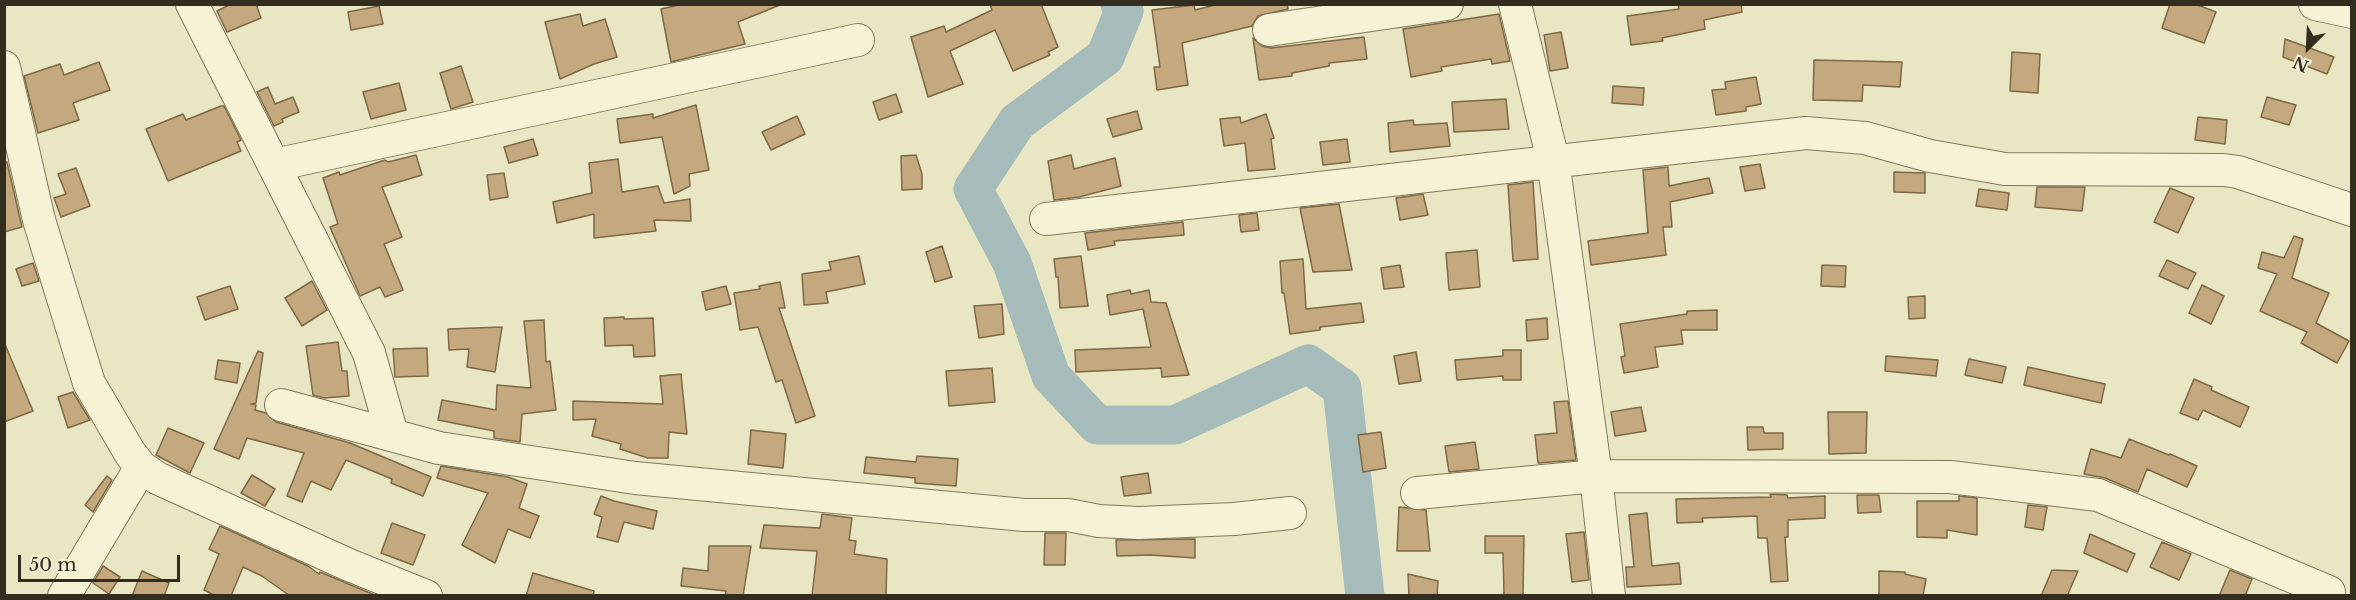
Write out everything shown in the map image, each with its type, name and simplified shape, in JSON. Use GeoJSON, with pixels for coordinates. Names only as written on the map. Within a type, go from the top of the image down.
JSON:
{"type":"FeatureCollection","features":[{"type":"Feature","properties":{"kind":"street"},"geometry":{"type":"LineString","coordinates":[[192,4],[369,353],[392,434]]}},
{"type":"Feature","properties":{"kind":"street"},"geometry":{"type":"LineString","coordinates":[[1269,30],[1447,4]]}},
{"type":"Feature","properties":{"kind":"street"},"geometry":{"type":"LineString","coordinates":[[1515,4],[1553,160],[1596,476],[1609,596]]}},
{"type":"Feature","properties":{"kind":"street"},"geometry":{"type":"LineString","coordinates":[[2315,4],[2352,12]]}},
{"type":"Feature","properties":{"kind":"street"},"geometry":{"type":"LineString","coordinates":[[273,165],[858,40]]}},
{"type":"Feature","properties":{"kind":"street"},"geometry":{"type":"LineString","coordinates":[[4,68],[39,220],[89,383],[130,453],[141,467],[157,478],[426,596]]}},
{"type":"Feature","properties":{"kind":"street"},"geometry":{"type":"LineString","coordinates":[[1046,219],[1806,133],[1865,138],[1930,156],[2005,170],[2224,170],[2238,172],[2352,210]]}},
{"type":"Feature","properties":{"kind":"street"},"geometry":{"type":"LineString","coordinates":[[281,405],[463,452],[635,478],[1024,515],[1062,514],[1099,521],[1139,524],[1234,519],[1290,513]]}},
{"type":"Feature","properties":{"kind":"street"},"geometry":{"type":"LineString","coordinates":[[64,596],[141,467]]}},
{"type":"Feature","properties":{"kind":"street"},"geometry":{"type":"LineString","coordinates":[[1417,493],[1596,476],[1950,477],[2093,493],[2329,592]]}},
{"type":"Feature","properties":{"kind":"building"},"geometry":{"type":"Polygon","coordinates":[[[231,4],[256,4],[261,18],[227,32],[217,11],[231,4]]]}},
{"type":"Feature","properties":{"kind":"building"},"geometry":{"type":"Polygon","coordinates":[[[684,4],[780,5],[738,22],[745,44],[671,62],[661,9],[684,4]]]}},
{"type":"Feature","properties":{"kind":"building"},"geometry":{"type":"Polygon","coordinates":[[[990,4],[1041,4],[1058,47],[1048,52],[1050,55],[1013,71],[995,30],[950,51],[963,84],[928,97],[911,37],[944,26],[946,32],[992,10],[990,4]]]}},
{"type":"Feature","properties":{"kind":"building"},"geometry":{"type":"Polygon","coordinates":[[[1219,4],[1287,4],[1288,9],[1258,16],[1252,26],[1182,43],[1188,85],[1157,90],[1154,67],[1160,67],[1152,10],[1194,5],[1195,10],[1219,4]]]}},
{"type":"Feature","properties":{"kind":"building"},"geometry":{"type":"Polygon","coordinates":[[[1678,4],[1741,4],[1742,12],[1704,20],[1705,29],[1662,38],[1663,41],[1631,45],[1627,16],[1679,9],[1678,4]]]}},
{"type":"Feature","properties":{"kind":"building"},"geometry":{"type":"Polygon","coordinates":[[[2170,4],[2195,4],[2216,12],[2204,43],[2162,28],[2170,4]]]}},
{"type":"Feature","properties":{"kind":"building"},"geometry":{"type":"Polygon","coordinates":[[[379,6],[383,24],[351,30],[348,12],[379,6]]]}},
{"type":"Feature","properties":{"kind":"building"},"geometry":{"type":"Polygon","coordinates":[[[580,14],[583,26],[605,19],[617,57],[560,79],[545,22],[580,14]]]}},
{"type":"Feature","properties":{"kind":"building"},"geometry":{"type":"Polygon","coordinates":[[[1499,14],[1510,61],[1492,64],[1491,59],[1441,67],[1442,71],[1411,77],[1403,29],[1499,14]]]}},
{"type":"Feature","properties":{"kind":"building"},"geometry":{"type":"Polygon","coordinates":[[[1561,32],[1568,68],[1550,71],[1544,35],[1561,32]]]}},
{"type":"Feature","properties":{"kind":"building"},"geometry":{"type":"Polygon","coordinates":[[[1364,37],[1367,59],[1329,63],[1329,66],[1292,73],[1292,76],[1259,80],[1253,38],[1262,46],[1271,48],[1364,37]]]}},
{"type":"Feature","properties":{"kind":"building"},"geometry":{"type":"Polygon","coordinates":[[[2285,39],[2334,57],[2327,74],[2283,57],[2285,39]]]}},
{"type":"Feature","properties":{"kind":"building"},"geometry":{"type":"Polygon","coordinates":[[[2012,52],[2040,54],[2038,93],[2010,91],[2012,52]]]}},
{"type":"Feature","properties":{"kind":"building"},"geometry":{"type":"Polygon","coordinates":[[[1814,60],[1902,62],[1900,87],[1863,85],[1862,101],[1813,100],[1814,60]]]}},
{"type":"Feature","properties":{"kind":"building"},"geometry":{"type":"Polygon","coordinates":[[[99,62],[110,90],[73,103],[79,120],[38,133],[24,76],[60,64],[64,75],[99,62]]]}},
{"type":"Feature","properties":{"kind":"building"},"geometry":{"type":"Polygon","coordinates":[[[461,66],[473,102],[451,109],[440,73],[461,66]]]}},
{"type":"Feature","properties":{"kind":"building"},"geometry":{"type":"Polygon","coordinates":[[[1756,77],[1761,104],[1746,107],[1746,111],[1716,115],[1712,90],[1726,89],[1725,82],[1756,77]]]}},
{"type":"Feature","properties":{"kind":"building"},"geometry":{"type":"Polygon","coordinates":[[[399,83],[406,110],[371,119],[363,92],[399,83]]]}},
{"type":"Feature","properties":{"kind":"building"},"geometry":{"type":"Polygon","coordinates":[[[1613,86],[1644,88],[1643,105],[1612,103],[1613,86]]]}},
{"type":"Feature","properties":{"kind":"building"},"geometry":{"type":"Polygon","coordinates":[[[268,87],[275,104],[293,97],[299,112],[282,119],[283,122],[274,126],[257,92],[268,87]]]}},
{"type":"Feature","properties":{"kind":"building"},"geometry":{"type":"Polygon","coordinates":[[[896,94],[902,112],[879,120],[873,102],[896,94]]]}},
{"type":"Feature","properties":{"kind":"building"},"geometry":{"type":"Polygon","coordinates":[[[2267,97],[2296,105],[2289,125],[2261,117],[2267,97]]]}},
{"type":"Feature","properties":{"kind":"building"},"geometry":{"type":"Polygon","coordinates":[[[1506,99],[1509,129],[1454,132],[1452,102],[1506,99]]]}},
{"type":"Feature","properties":{"kind":"building"},"geometry":{"type":"Polygon","coordinates":[[[696,105],[709,170],[689,174],[690,186],[674,194],[662,137],[620,143],[617,119],[653,114],[653,118],[696,105]]]}},
{"type":"Feature","properties":{"kind":"building"},"geometry":{"type":"Polygon","coordinates":[[[224,106],[241,140],[237,142],[241,151],[168,181],[146,129],[183,114],[186,120],[224,106]]]}},
{"type":"Feature","properties":{"kind":"building"},"geometry":{"type":"Polygon","coordinates":[[[1137,111],[1142,129],[1113,137],[1107,119],[1137,111]]]}},
{"type":"Feature","properties":{"kind":"building"},"geometry":{"type":"Polygon","coordinates":[[[1266,114],[1274,138],[1271,139],[1275,169],[1248,171],[1245,143],[1224,146],[1220,119],[1240,117],[1241,123],[1266,114]]]}},
{"type":"Feature","properties":{"kind":"building"},"geometry":{"type":"Polygon","coordinates":[[[797,116],[805,134],[771,150],[762,132],[797,116]]]}},
{"type":"Feature","properties":{"kind":"building"},"geometry":{"type":"Polygon","coordinates":[[[2198,117],[2227,120],[2225,144],[2195,140],[2198,117]]]}},
{"type":"Feature","properties":{"kind":"building"},"geometry":{"type":"Polygon","coordinates":[[[1413,120],[1414,125],[1447,123],[1450,146],[1390,152],[1388,123],[1413,120]]]}},
{"type":"Feature","properties":{"kind":"building"},"geometry":{"type":"Polygon","coordinates":[[[533,139],[538,155],[509,163],[504,147],[533,139]]]}},
{"type":"Feature","properties":{"kind":"building"},"geometry":{"type":"Polygon","coordinates":[[[1347,139],[1350,162],[1323,165],[1320,142],[1347,139]]]}},
{"type":"Feature","properties":{"kind":"building"},"geometry":{"type":"Polygon","coordinates":[[[416,155],[422,175],[382,187],[402,237],[384,244],[403,290],[385,297],[380,287],[360,296],[330,227],[338,224],[323,178],[339,172],[340,175],[385,160],[388,162],[416,155]]]}},
{"type":"Feature","properties":{"kind":"building"},"geometry":{"type":"Polygon","coordinates":[[[916,155],[922,174],[922,189],[902,190],[901,156],[916,155]]]}},
{"type":"Feature","properties":{"kind":"building"},"geometry":{"type":"Polygon","coordinates":[[[1071,155],[1074,169],[1115,158],[1121,186],[1079,197],[1054,200],[1048,161],[1071,155]]]}},
{"type":"Feature","properties":{"kind":"building"},"geometry":{"type":"Polygon","coordinates":[[[618,159],[622,192],[658,186],[664,203],[690,199],[691,221],[654,220],[656,231],[594,238],[594,214],[557,223],[553,202],[592,193],[589,163],[618,159]]]}},
{"type":"Feature","properties":{"kind":"building"},"geometry":{"type":"Polygon","coordinates":[[[4,162],[7,162],[22,227],[4,232],[4,162]]]}},
{"type":"Feature","properties":{"kind":"building"},"geometry":{"type":"Polygon","coordinates":[[[1760,164],[1765,188],[1745,191],[1740,167],[1760,164]]]}},
{"type":"Feature","properties":{"kind":"building"},"geometry":{"type":"Polygon","coordinates":[[[1668,167],[1669,186],[1709,178],[1713,193],[1670,202],[1672,227],[1663,227],[1666,255],[1591,265],[1588,241],[1648,233],[1643,170],[1668,167]]]}},
{"type":"Feature","properties":{"kind":"building"},"geometry":{"type":"Polygon","coordinates":[[[76,168],[90,206],[61,217],[54,198],[66,194],[58,174],[76,168]]]}},
{"type":"Feature","properties":{"kind":"building"},"geometry":{"type":"Polygon","coordinates":[[[1894,172],[1925,173],[1925,193],[1894,192],[1894,172]]]}},
{"type":"Feature","properties":{"kind":"building"},"geometry":{"type":"Polygon","coordinates":[[[504,173],[508,197],[490,200],[487,175],[504,173]]]}},
{"type":"Feature","properties":{"kind":"building"},"geometry":{"type":"Polygon","coordinates":[[[1533,182],[1538,259],[1513,261],[1508,185],[1533,182]]]}},
{"type":"Feature","properties":{"kind":"building"},"geometry":{"type":"Polygon","coordinates":[[[2037,187],[2085,187],[2082,211],[2035,207],[2037,187]]]}},
{"type":"Feature","properties":{"kind":"building"},"geometry":{"type":"Polygon","coordinates":[[[2170,188],[2194,198],[2178,233],[2154,222],[2170,188]]]}},
{"type":"Feature","properties":{"kind":"building"},"geometry":{"type":"Polygon","coordinates":[[[1979,189],[2009,193],[2007,210],[1976,206],[1979,189]]]}},
{"type":"Feature","properties":{"kind":"building"},"geometry":{"type":"Polygon","coordinates":[[[1423,194],[1428,215],[1400,220],[1396,198],[1423,194]]]}},
{"type":"Feature","properties":{"kind":"building"},"geometry":{"type":"Polygon","coordinates":[[[1339,204],[1352,270],[1313,272],[1300,208],[1339,204]]]}},
{"type":"Feature","properties":{"kind":"building"},"geometry":{"type":"Polygon","coordinates":[[[1257,213],[1259,230],[1241,232],[1239,215],[1257,213]]]}},
{"type":"Feature","properties":{"kind":"building"},"geometry":{"type":"Polygon","coordinates":[[[1183,222],[1184,235],[1114,241],[1115,245],[1088,250],[1085,233],[1183,222]]]}},
{"type":"Feature","properties":{"kind":"building"},"geometry":{"type":"Polygon","coordinates":[[[2294,236],[2303,239],[2292,278],[2329,293],[2316,323],[2349,341],[2337,363],[2301,343],[2307,332],[2260,311],[2277,274],[2258,268],[2262,252],[2284,258],[2294,236]]]}},
{"type":"Feature","properties":{"kind":"building"},"geometry":{"type":"Polygon","coordinates":[[[942,246],[952,277],[935,282],[926,252],[942,246]]]}},
{"type":"Feature","properties":{"kind":"building"},"geometry":{"type":"Polygon","coordinates":[[[1477,250],[1480,287],[1449,290],[1446,253],[1477,250]]]}},
{"type":"Feature","properties":{"kind":"building"},"geometry":{"type":"Polygon","coordinates":[[[859,256],[865,284],[826,292],[828,303],[804,305],[802,274],[831,270],[829,262],[859,256]]]}},
{"type":"Feature","properties":{"kind":"building"},"geometry":{"type":"Polygon","coordinates":[[[1081,256],[1088,306],[1060,308],[1054,259],[1081,256]]]}},
{"type":"Feature","properties":{"kind":"building"},"geometry":{"type":"Polygon","coordinates":[[[1303,259],[1306,309],[1361,303],[1364,322],[1320,327],[1320,330],[1290,334],[1284,293],[1282,293],[1280,261],[1303,259]]]}},
{"type":"Feature","properties":{"kind":"building"},"geometry":{"type":"Polygon","coordinates":[[[2167,260],[2196,273],[2188,289],[2159,276],[2167,260]]]}},
{"type":"Feature","properties":{"kind":"building"},"geometry":{"type":"Polygon","coordinates":[[[33,263],[39,281],[22,286],[16,269],[33,263]]]}},
{"type":"Feature","properties":{"kind":"building"},"geometry":{"type":"Polygon","coordinates":[[[1400,265],[1404,287],[1384,289],[1381,268],[1400,265]]]}},
{"type":"Feature","properties":{"kind":"building"},"geometry":{"type":"Polygon","coordinates":[[[1822,265],[1846,266],[1845,287],[1821,286],[1822,265]]]}},
{"type":"Feature","properties":{"kind":"building"},"geometry":{"type":"Polygon","coordinates":[[[312,281],[327,310],[302,326],[285,298],[312,281]]]}},
{"type":"Feature","properties":{"kind":"building"},"geometry":{"type":"Polygon","coordinates":[[[780,282],[785,308],[779,308],[815,416],[796,423],[782,380],[776,382],[758,327],[740,330],[734,293],[760,289],[759,286],[780,282]]]}},
{"type":"Feature","properties":{"kind":"building"},"geometry":{"type":"Polygon","coordinates":[[[2202,285],[2224,296],[2211,324],[2189,313],[2202,285]]]}},
{"type":"Feature","properties":{"kind":"building"},"geometry":{"type":"Polygon","coordinates":[[[230,286],[238,309],[205,320],[197,297],[230,286]]]}},
{"type":"Feature","properties":{"kind":"building"},"geometry":{"type":"Polygon","coordinates":[[[726,286],[731,304],[706,310],[702,292],[726,286]]]}},
{"type":"Feature","properties":{"kind":"building"},"geometry":{"type":"Polygon","coordinates":[[[1130,290],[1131,294],[1149,290],[1151,302],[1166,303],[1189,375],[1162,377],[1161,368],[1076,372],[1075,350],[1151,347],[1143,309],[1110,315],[1107,295],[1130,290]]]}},
{"type":"Feature","properties":{"kind":"building"},"geometry":{"type":"Polygon","coordinates":[[[1925,296],[1925,318],[1909,319],[1908,297],[1925,296]]]}},
{"type":"Feature","properties":{"kind":"building"},"geometry":{"type":"Polygon","coordinates":[[[1002,304],[1004,334],[979,338],[974,306],[1002,304]]]}},
{"type":"Feature","properties":{"kind":"building"},"geometry":{"type":"Polygon","coordinates":[[[1717,310],[1717,330],[1681,330],[1683,344],[1655,347],[1658,367],[1624,373],[1621,357],[1625,356],[1620,324],[1687,314],[1687,311],[1717,310]]]}},
{"type":"Feature","properties":{"kind":"building"},"geometry":{"type":"Polygon","coordinates":[[[624,317],[624,319],[653,318],[655,356],[634,357],[633,345],[605,346],[604,318],[624,317]]]}},
{"type":"Feature","properties":{"kind":"building"},"geometry":{"type":"Polygon","coordinates":[[[1547,318],[1548,339],[1527,341],[1526,320],[1547,318]]]}},
{"type":"Feature","properties":{"kind":"building"},"geometry":{"type":"Polygon","coordinates":[[[544,320],[546,362],[550,361],[556,410],[522,414],[520,442],[494,438],[494,431],[438,420],[442,400],[496,410],[497,385],[531,388],[524,321],[544,320]]]}},
{"type":"Feature","properties":{"kind":"building"},"geometry":{"type":"Polygon","coordinates":[[[502,327],[495,372],[467,367],[469,349],[449,350],[448,329],[502,327]]]}},
{"type":"Feature","properties":{"kind":"building"},"geometry":{"type":"Polygon","coordinates":[[[4,342],[33,411],[4,422],[4,342]]]}},
{"type":"Feature","properties":{"kind":"building"},"geometry":{"type":"Polygon","coordinates":[[[338,342],[342,371],[347,371],[349,396],[324,398],[313,395],[306,346],[338,342]]]}},
{"type":"Feature","properties":{"kind":"building"},"geometry":{"type":"Polygon","coordinates":[[[427,348],[428,376],[395,377],[393,349],[427,348]]]}},
{"type":"Feature","properties":{"kind":"building"},"geometry":{"type":"Polygon","coordinates":[[[1503,350],[1521,350],[1521,380],[1503,380],[1503,376],[1457,380],[1455,360],[1503,356],[1503,350]]]}},
{"type":"Feature","properties":{"kind":"building"},"geometry":{"type":"Polygon","coordinates":[[[258,351],[263,353],[256,403],[251,404],[256,405],[255,410],[266,413],[276,422],[350,443],[431,477],[423,496],[391,483],[392,479],[346,460],[331,490],[311,481],[302,502],[287,496],[304,453],[247,438],[239,459],[214,449],[258,351]]]}},
{"type":"Feature","properties":{"kind":"building"},"geometry":{"type":"Polygon","coordinates":[[[1416,352],[1421,381],[1399,384],[1394,356],[1416,352]]]}},
{"type":"Feature","properties":{"kind":"building"},"geometry":{"type":"Polygon","coordinates":[[[1886,356],[1938,360],[1936,376],[1885,371],[1886,356]]]}},
{"type":"Feature","properties":{"kind":"building"},"geometry":{"type":"Polygon","coordinates":[[[1969,359],[2006,367],[2002,383],[1965,375],[1969,359]]]}},
{"type":"Feature","properties":{"kind":"building"},"geometry":{"type":"Polygon","coordinates":[[[218,360],[240,363],[237,383],[215,379],[218,360]]]}},
{"type":"Feature","properties":{"kind":"building"},"geometry":{"type":"Polygon","coordinates":[[[2028,367],[2105,384],[2101,403],[2024,385],[2028,367]]]}},
{"type":"Feature","properties":{"kind":"building"},"geometry":{"type":"Polygon","coordinates":[[[992,368],[995,402],[949,406],[946,371],[992,368]]]}},
{"type":"Feature","properties":{"kind":"building"},"geometry":{"type":"Polygon","coordinates":[[[681,374],[687,434],[669,432],[668,458],[648,458],[620,449],[621,444],[592,436],[596,419],[573,420],[573,401],[663,404],[660,376],[681,374]]]}},
{"type":"Feature","properties":{"kind":"building"},"geometry":{"type":"Polygon","coordinates":[[[2194,379],[2212,387],[2211,390],[2249,407],[2240,427],[2203,410],[2198,420],[2180,413],[2194,379]]]}},
{"type":"Feature","properties":{"kind":"building"},"geometry":{"type":"Polygon","coordinates":[[[73,392],[90,420],[68,428],[58,397],[73,392]]]}},
{"type":"Feature","properties":{"kind":"building"},"geometry":{"type":"Polygon","coordinates":[[[1568,401],[1576,460],[1538,463],[1535,435],[1557,433],[1554,402],[1568,401]]]}},
{"type":"Feature","properties":{"kind":"building"},"geometry":{"type":"Polygon","coordinates":[[[1641,407],[1646,431],[1615,436],[1611,412],[1641,407]]]}},
{"type":"Feature","properties":{"kind":"building"},"geometry":{"type":"Polygon","coordinates":[[[1828,412],[1867,412],[1866,453],[1829,454],[1828,412]]]}},
{"type":"Feature","properties":{"kind":"building"},"geometry":{"type":"Polygon","coordinates":[[[1747,427],[1763,427],[1764,433],[1783,433],[1783,449],[1748,450],[1747,427]]]}},
{"type":"Feature","properties":{"kind":"building"},"geometry":{"type":"Polygon","coordinates":[[[168,428],[204,443],[190,473],[156,455],[168,428]]]}},
{"type":"Feature","properties":{"kind":"building"},"geometry":{"type":"Polygon","coordinates":[[[751,430],[786,434],[783,468],[748,464],[751,430]]]}},
{"type":"Feature","properties":{"kind":"building"},"geometry":{"type":"Polygon","coordinates":[[[1381,432],[1386,468],[1363,472],[1358,435],[1381,432]]]}},
{"type":"Feature","properties":{"kind":"building"},"geometry":{"type":"Polygon","coordinates":[[[2129,439],[2197,466],[2187,487],[2147,469],[2138,492],[2105,478],[2084,474],[2091,449],[2121,458],[2129,439]]]}},
{"type":"Feature","properties":{"kind":"building"},"geometry":{"type":"Polygon","coordinates":[[[1475,442],[1479,469],[1449,472],[1445,446],[1475,442]]]}},
{"type":"Feature","properties":{"kind":"building"},"geometry":{"type":"Polygon","coordinates":[[[917,456],[958,459],[956,486],[915,483],[915,478],[864,473],[866,457],[916,462],[917,456]]]}},
{"type":"Feature","properties":{"kind":"building"},"geometry":{"type":"Polygon","coordinates":[[[441,466],[508,477],[527,484],[519,508],[539,516],[530,538],[508,529],[495,563],[462,545],[488,493],[437,478],[441,466]]]}},
{"type":"Feature","properties":{"kind":"building"},"geometry":{"type":"Polygon","coordinates":[[[1148,473],[1151,493],[1124,496],[1121,477],[1148,473]]]}},
{"type":"Feature","properties":{"kind":"building"},"geometry":{"type":"Polygon","coordinates":[[[252,475],[275,489],[265,506],[241,493],[252,475]]]}},
{"type":"Feature","properties":{"kind":"building"},"geometry":{"type":"Polygon","coordinates":[[[107,476],[112,480],[93,512],[85,505],[107,476]]]}},
{"type":"Feature","properties":{"kind":"building"},"geometry":{"type":"Polygon","coordinates":[[[1770,494],[1787,495],[1788,498],[1825,496],[1825,518],[1788,520],[1788,537],[1785,537],[1788,581],[1771,582],[1767,538],[1758,538],[1757,516],[1702,518],[1703,522],[1677,523],[1676,499],[1771,497],[1770,494]]]}},
{"type":"Feature","properties":{"kind":"building"},"geometry":{"type":"Polygon","coordinates":[[[1857,495],[1879,495],[1881,512],[1858,513],[1857,495]]]}},
{"type":"Feature","properties":{"kind":"building"},"geometry":{"type":"Polygon","coordinates":[[[601,496],[657,511],[653,529],[624,522],[618,542],[597,537],[602,517],[594,514],[601,496]]]}},
{"type":"Feature","properties":{"kind":"building"},"geometry":{"type":"Polygon","coordinates":[[[1959,496],[1977,498],[1977,535],[1947,530],[1947,538],[1917,537],[1917,501],[1959,501],[1959,496]]]}},
{"type":"Feature","properties":{"kind":"building"},"geometry":{"type":"Polygon","coordinates":[[[2028,505],[2047,507],[2043,530],[2025,527],[2028,505]]]}},
{"type":"Feature","properties":{"kind":"building"},"geometry":{"type":"Polygon","coordinates":[[[1399,507],[1426,510],[1430,551],[1397,551],[1399,507]]]}},
{"type":"Feature","properties":{"kind":"building"},"geometry":{"type":"Polygon","coordinates":[[[1647,513],[1652,566],[1679,563],[1681,584],[1627,587],[1626,567],[1634,567],[1629,515],[1647,513]]]}},
{"type":"Feature","properties":{"kind":"building"},"geometry":{"type":"Polygon","coordinates":[[[822,514],[852,518],[849,540],[856,541],[854,554],[887,559],[886,596],[812,596],[817,551],[760,548],[764,525],[820,528],[822,514]]]}},
{"type":"Feature","properties":{"kind":"building"},"geometry":{"type":"Polygon","coordinates":[[[392,523],[425,535],[413,565],[381,553],[392,523]]]}},
{"type":"Feature","properties":{"kind":"building"},"geometry":{"type":"Polygon","coordinates":[[[220,526],[308,566],[319,574],[320,572],[377,596],[290,596],[262,576],[243,567],[231,596],[216,596],[204,590],[219,554],[209,549],[220,526]]]}},
{"type":"Feature","properties":{"kind":"building"},"geometry":{"type":"Polygon","coordinates":[[[1584,532],[1589,580],[1572,582],[1566,534],[1584,532]]]}},
{"type":"Feature","properties":{"kind":"building"},"geometry":{"type":"Polygon","coordinates":[[[1045,533],[1066,533],[1065,565],[1044,565],[1045,533]]]}},
{"type":"Feature","properties":{"kind":"building"},"geometry":{"type":"Polygon","coordinates":[[[2090,534],[2135,554],[2127,572],[2084,553],[2090,534]]]}},
{"type":"Feature","properties":{"kind":"building"},"geometry":{"type":"Polygon","coordinates":[[[1485,536],[1524,536],[1523,596],[1504,596],[1503,553],[1485,553],[1485,536]]]}},
{"type":"Feature","properties":{"kind":"building"},"geometry":{"type":"Polygon","coordinates":[[[1195,539],[1195,558],[1150,555],[1117,556],[1116,540],[1195,539]]]}},
{"type":"Feature","properties":{"kind":"building"},"geometry":{"type":"Polygon","coordinates":[[[2162,542],[2191,554],[2179,580],[2150,567],[2162,542]]]}},
{"type":"Feature","properties":{"kind":"building"},"geometry":{"type":"Polygon","coordinates":[[[709,546],[751,546],[743,596],[725,596],[726,591],[681,586],[683,568],[708,571],[709,546]]]}},
{"type":"Feature","properties":{"kind":"building"},"geometry":{"type":"Polygon","coordinates":[[[103,566],[120,577],[109,594],[93,583],[103,566]]]}},
{"type":"Feature","properties":{"kind":"building"},"geometry":{"type":"Polygon","coordinates":[[[2052,570],[2078,571],[2067,596],[2041,596],[2052,570]]]}},
{"type":"Feature","properties":{"kind":"building"},"geometry":{"type":"Polygon","coordinates":[[[2230,570],[2252,579],[2245,596],[2219,596],[2230,570]]]}},
{"type":"Feature","properties":{"kind":"building"},"geometry":{"type":"Polygon","coordinates":[[[142,571],[169,583],[164,596],[132,596],[142,571]]]}},
{"type":"Feature","properties":{"kind":"building"},"geometry":{"type":"Polygon","coordinates":[[[1879,571],[1905,572],[1905,574],[1926,579],[1923,596],[1879,596],[1879,571]]]}},
{"type":"Feature","properties":{"kind":"building"},"geometry":{"type":"Polygon","coordinates":[[[533,573],[594,591],[593,596],[526,596],[533,573]]]}},
{"type":"Feature","properties":{"kind":"building"},"geometry":{"type":"Polygon","coordinates":[[[1408,574],[1438,581],[1437,596],[1409,596],[1408,574]]]}},
{"type":"Feature","properties":{"kind":"waterway"},"geometry":{"type":"LineString","coordinates":[[1120,4],[1124,11],[1105,57],[1017,122],[973,189],[1012,263],[1051,376],[1097,425],[1175,425],[1308,364],[1342,388],[1365,596]]}}]}
